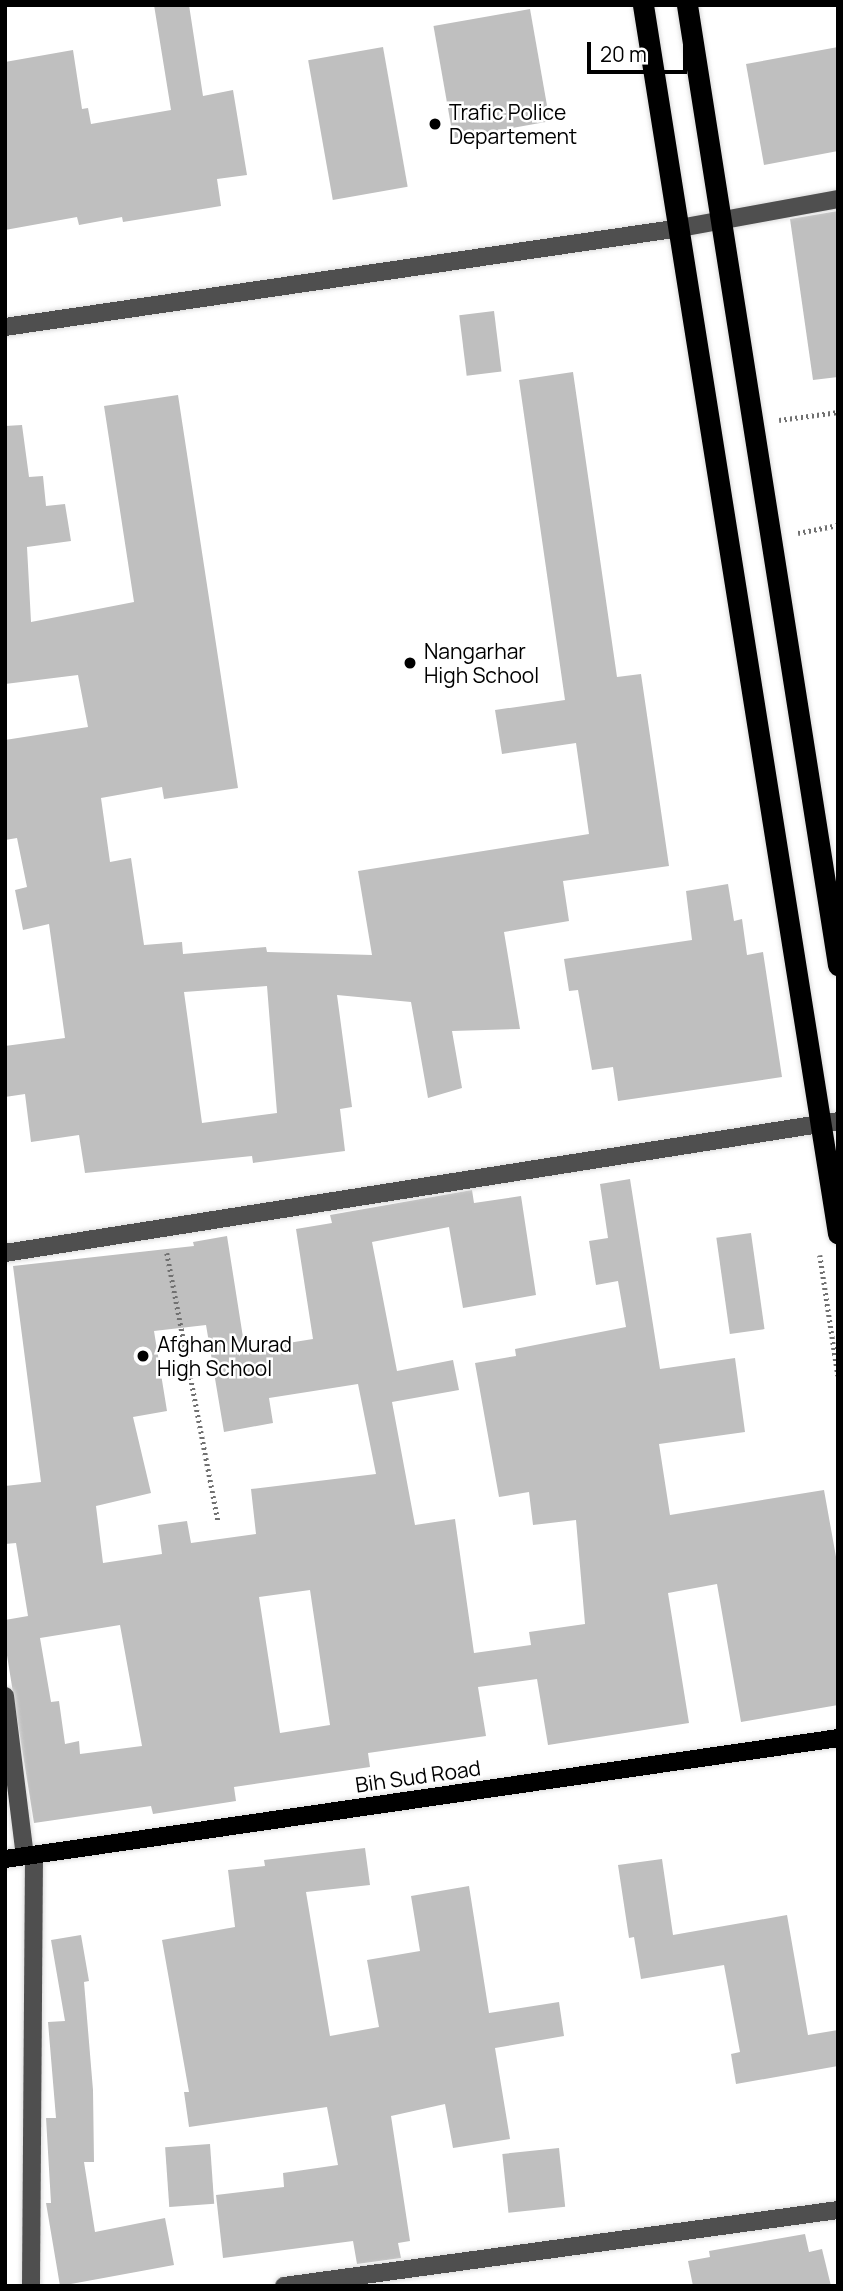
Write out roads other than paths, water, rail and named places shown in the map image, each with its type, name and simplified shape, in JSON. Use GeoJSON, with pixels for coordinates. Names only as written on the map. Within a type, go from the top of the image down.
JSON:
{"type":"FeatureCollection","features":[{"type":"Feature","properties":{"kind":"highway"},"geometry":{"type":"LineString","coordinates":[[643,5],[829,1122],[838,1234]]}},
{"type":"Feature","properties":{"kind":"highway"},"geometry":{"type":"LineString","coordinates":[[687,5],[718,220],[754,423],[838,965]]}},
{"type":"Feature","properties":{"kind":"main road","name":"Bih Sud Road"},"geometry":{"type":"LineString","coordinates":[[5,1859],[838,1738]]}},
{"type":"Feature","properties":{"kind":"street"},"geometry":{"type":"LineString","coordinates":[[5,327],[680,228],[838,199]]}},
{"type":"Feature","properties":{"kind":"street"},"geometry":{"type":"LineString","coordinates":[[5,1253],[829,1122]]}},
{"type":"Feature","properties":{"kind":"street"},"geometry":{"type":"LineString","coordinates":[[5,1696],[25,1856],[34,1855],[31,2286]]}},
{"type":"Feature","properties":{"kind":"street"},"geometry":{"type":"LineString","coordinates":[[284,2286],[838,2210]]}},
{"type":"Feature","properties":{"kind":"place","name":"Trafic Police Departement"},"geometry":{"type":"Point","coordinates":[435,124]}},
{"type":"Feature","properties":{"kind":"place","name":"Nangarhar High School"},"geometry":{"type":"Point","coordinates":[410,663]}},
{"type":"Feature","properties":{"kind":"place","name":"Afghan Murad High School"},"geometry":{"type":"Point","coordinates":[143,1356]}}]}
